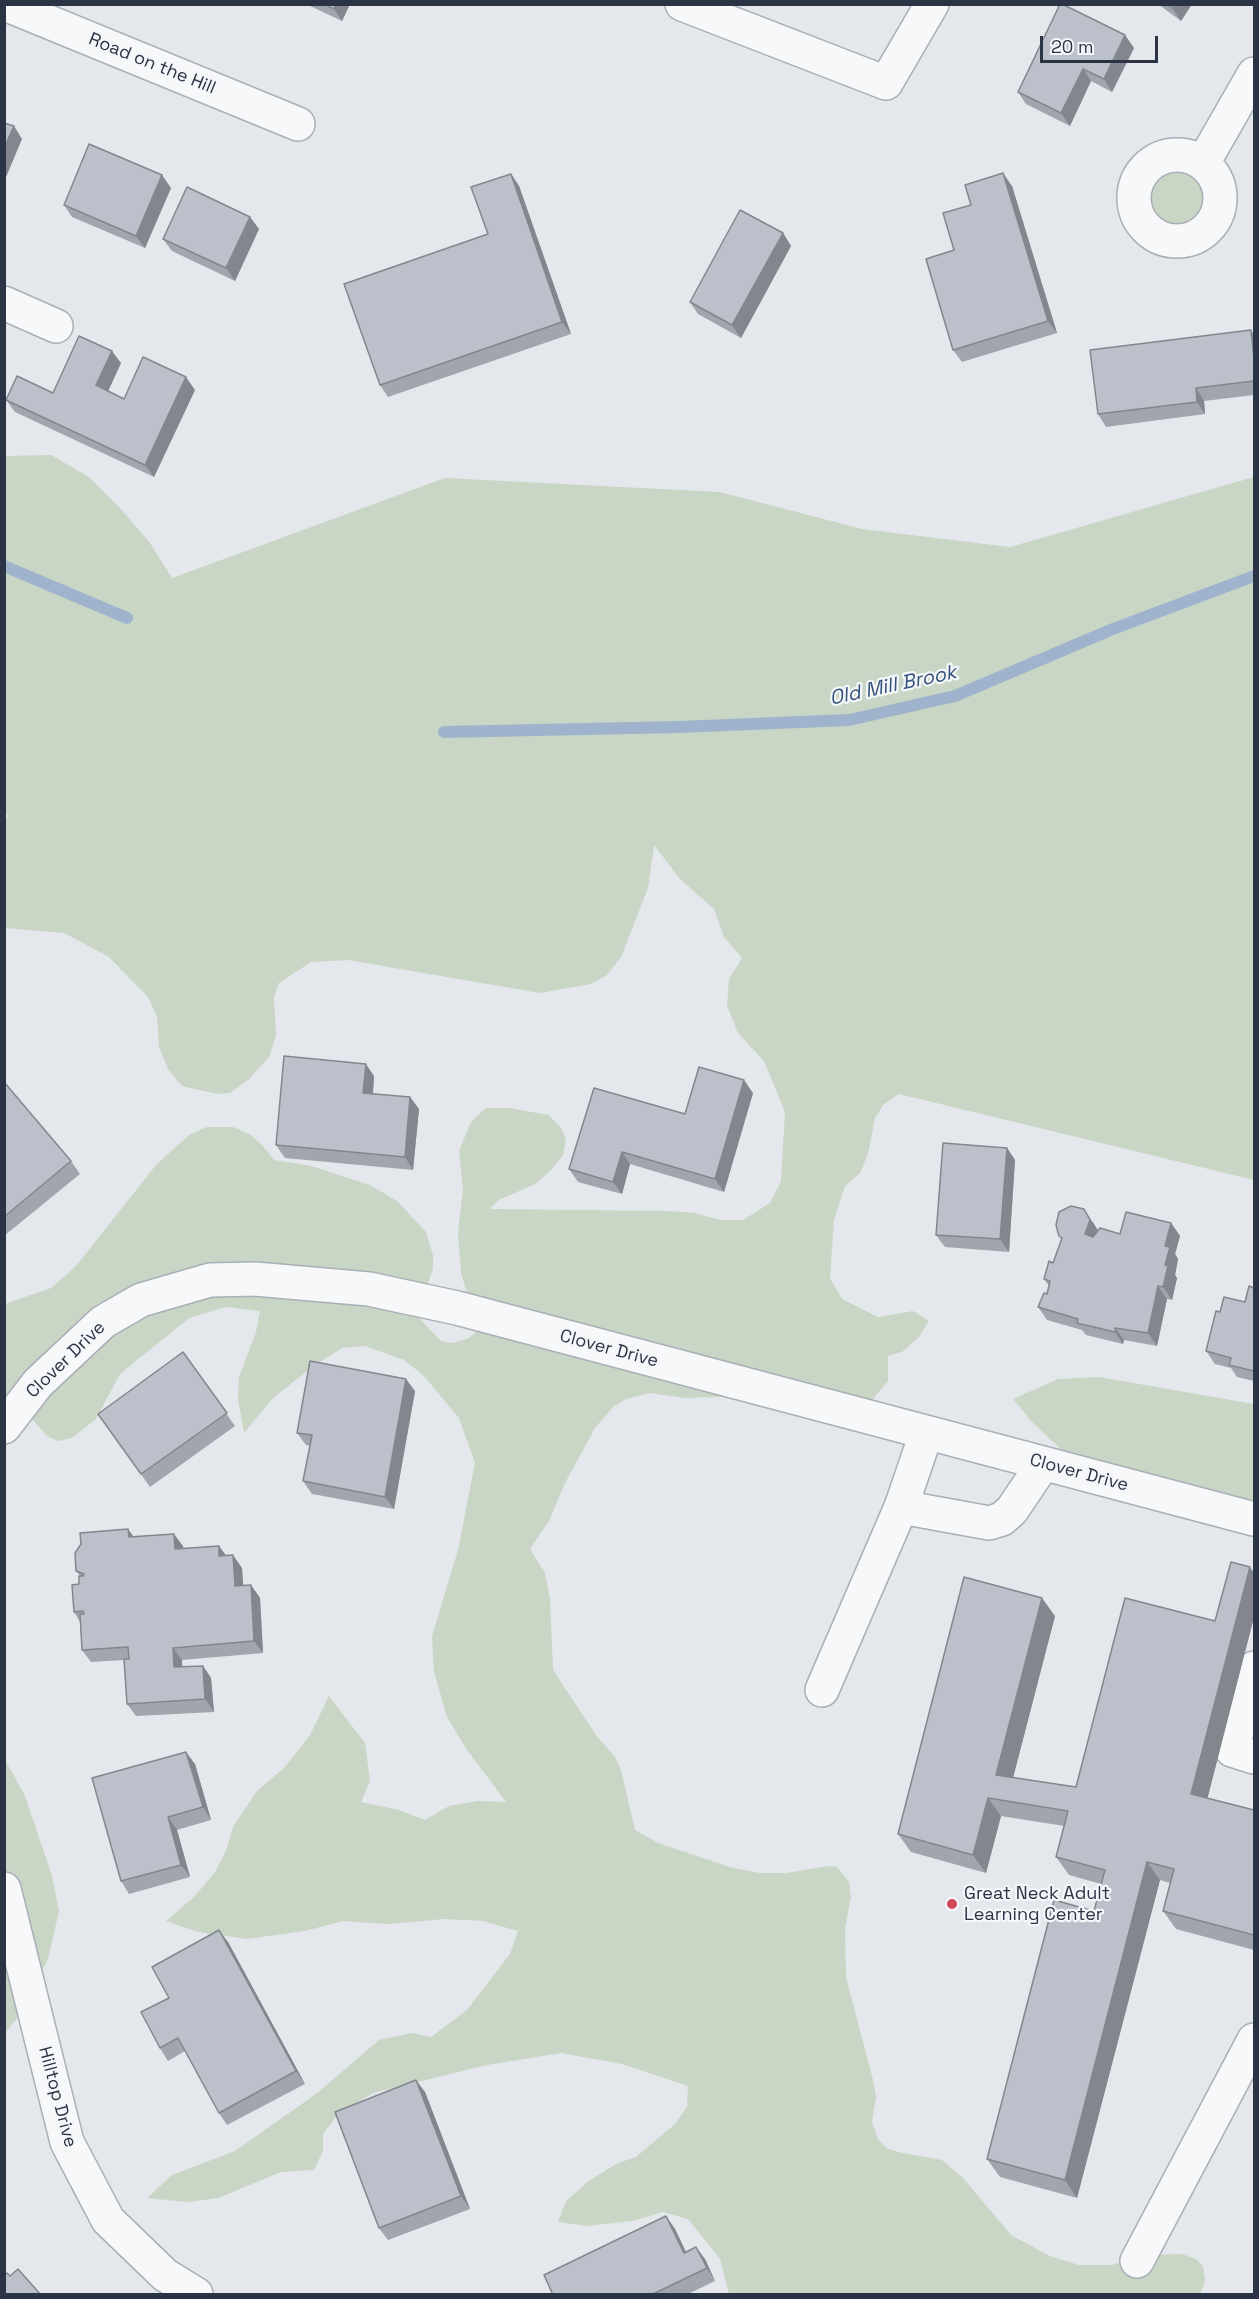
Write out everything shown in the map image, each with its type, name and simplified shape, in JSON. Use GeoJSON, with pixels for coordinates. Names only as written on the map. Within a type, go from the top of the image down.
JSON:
{"type":"FeatureCollection","features":[{"type":"Feature","properties":{"kind":"street","name":"Road on the Hill"},"geometry":{"type":"LineString","coordinates":[[5,4],[298,124]]}},
{"type":"Feature","properties":{"kind":"street"},"geometry":{"type":"LineString","coordinates":[[682,4],[722,12],[886,83],[932,4]]}},
{"type":"Feature","properties":{"kind":"street"},"geometry":{"type":"LineString","coordinates":[[1203,163],[1254,74]]}},
{"type":"Feature","properties":{"kind":"street"},"geometry":{"type":"LineString","coordinates":[[4,303],[56,327]]}},
{"type":"Feature","properties":{"kind":"street","name":"Clover Drive"},"geometry":{"type":"LineString","coordinates":[[4,1427],[38,1383],[103,1322],[141,1300],[210,1281],[255,1279],[369,1289],[457,1308],[1254,1519]]}},
{"type":"Feature","properties":{"kind":"street"},"geometry":{"type":"LineString","coordinates":[[822,1690],[901,1508],[926,1434]]}},
{"type":"Feature","properties":{"kind":"street"},"geometry":{"type":"LineString","coordinates":[[901,1508],[989,1523],[1002,1519],[1012,1510],[1043,1464]]}},
{"type":"Feature","properties":{"kind":"street"},"geometry":{"type":"LineString","coordinates":[[1243,1753],[1254,1668]]}},
{"type":"Feature","properties":{"kind":"street","name":"Hilltop Drive"},"geometry":{"type":"LineString","coordinates":[[4,1889],[67,2142],[108,2220],[165,2275],[196,2295]]}},
{"type":"Feature","properties":{"kind":"street"},"geometry":{"type":"LineString","coordinates":[[1137,2261],[1254,2040]]}},
{"type":"Feature","properties":{"kind":"green space"},"geometry":{"type":"Polygon","coordinates":[[[1177,163],[1190,166],[1202,173],[1209,185],[1212,198],[1209,211],[1202,223],[1190,230],[1177,233],[1164,230],[1152,223],[1145,211],[1142,198],[1145,185],[1152,173],[1164,166],[1177,163]]]}},
{"type":"Feature","properties":{"kind":"green space"},"geometry":{"type":"Polygon","coordinates":[[[51,455],[89,477],[121,509],[150,543],[172,578],[445,478],[720,492],[862,529],[1010,547],[1254,477],[1254,1180],[899,1094],[884,1104],[875,1118],[868,1154],[860,1173],[845,1186],[834,1220],[830,1278],[842,1299],[878,1317],[913,1311],[929,1321],[918,1338],[902,1352],[888,1356],[888,1381],[851,1424],[835,1426],[786,1413],[750,1396],[685,1398],[650,1393],[626,1399],[613,1407],[595,1428],[565,1483],[549,1521],[530,1549],[545,1573],[550,1599],[553,1670],[596,1735],[615,1757],[621,1770],[635,1830],[658,1843],[733,1868],[760,1873],[787,1873],[828,1866],[837,1867],[849,1882],[851,1897],[845,1928],[846,1977],[873,2080],[876,2097],[872,2122],[878,2139],[888,2149],[942,2160],[963,2178],[1011,2235],[1050,2256],[1079,2265],[1111,2265],[1149,2255],[1182,2254],[1196,2259],[1203,2266],[1205,2281],[1200,2294],[729,2294],[720,2259],[688,2219],[663,2212],[633,2221],[587,2226],[558,2222],[566,2201],[590,2180],[618,2163],[636,2157],[675,2124],[687,2107],[688,2086],[622,2064],[561,2053],[487,2065],[373,2093],[339,2113],[323,2134],[323,2151],[314,2170],[281,2172],[218,2198],[188,2202],[147,2198],[172,2175],[235,2151],[316,2094],[379,2040],[412,2033],[431,2037],[467,2010],[510,1954],[518,1931],[483,1921],[445,1919],[387,1924],[343,1921],[305,1931],[247,1939],[198,1932],[166,1921],[195,1896],[215,1872],[226,1851],[233,1827],[257,1791],[285,1767],[310,1735],[329,1696],[365,1743],[370,1781],[361,1802],[399,1810],[425,1820],[449,1806],[478,1801],[506,1802],[465,1747],[447,1717],[434,1672],[432,1636],[458,1550],[475,1463],[459,1418],[423,1375],[404,1360],[365,1346],[342,1348],[315,1365],[274,1397],[244,1433],[238,1399],[239,1377],[256,1332],[260,1311],[226,1307],[189,1318],[120,1374],[96,1419],[72,1438],[58,1441],[47,1436],[31,1418],[5,1406],[5,1304],[51,1288],[76,1266],[156,1165],[189,1135],[207,1127],[233,1127],[251,1135],[274,1160],[311,1166],[370,1185],[397,1201],[426,1232],[433,1255],[433,1269],[419,1318],[441,1341],[453,1343],[469,1338],[478,1330],[461,1273],[458,1232],[463,1190],[459,1151],[471,1122],[486,1108],[510,1108],[548,1115],[560,1126],[566,1139],[563,1155],[550,1171],[535,1184],[499,1200],[490,1209],[668,1211],[695,1213],[720,1220],[743,1220],[770,1203],[781,1181],[785,1112],[764,1061],[738,1033],[727,1006],[729,979],[742,958],[724,937],[714,909],[680,879],[654,845],[648,888],[621,957],[607,975],[591,984],[540,993],[348,960],[311,962],[279,983],[274,997],[276,1036],[269,1057],[249,1079],[230,1093],[217,1094],[182,1086],[168,1069],[159,1047],[157,1017],[148,997],[109,957],[64,933],[5,928],[4,822],[8,816],[4,812],[5,456],[51,455]]]}},
{"type":"Feature","properties":{"kind":"green space"},"geometry":{"type":"Polygon","coordinates":[[[1099,1377],[1254,1404],[1254,1507],[1067,1455],[1032,1422],[1013,1399],[1058,1379],[1099,1377]]]}},
{"type":"Feature","properties":{"kind":"green space"},"geometry":{"type":"Polygon","coordinates":[[[4,1758],[25,1796],[52,1876],[59,1911],[48,1959],[18,2017],[5,2033],[4,1758]]]}},
{"type":"Feature","properties":{"kind":"building"},"geometry":{"type":"Polygon","coordinates":[[[324,4],[336,4],[334,9],[324,4]]]}},
{"type":"Feature","properties":{"kind":"building"},"geometry":{"type":"Polygon","coordinates":[[[1060,4],[1125,35],[1104,79],[1083,69],[1061,113],[1018,92],[1060,4]]]}},
{"type":"Feature","properties":{"kind":"building"},"geometry":{"type":"Polygon","coordinates":[[[4,123],[14,126],[4,148],[4,123]]]}},
{"type":"Feature","properties":{"kind":"building"},"geometry":{"type":"Polygon","coordinates":[[[89,144],[162,175],[136,236],[64,205],[89,144]]]}},
{"type":"Feature","properties":{"kind":"building"},"geometry":{"type":"Polygon","coordinates":[[[1003,173],[1048,321],[953,350],[926,259],[954,250],[943,213],[971,205],[965,185],[1003,173]]]}},
{"type":"Feature","properties":{"kind":"building"},"geometry":{"type":"Polygon","coordinates":[[[511,174],[562,322],[380,385],[344,284],[488,234],[471,187],[511,174]]]}},
{"type":"Feature","properties":{"kind":"building"},"geometry":{"type":"Polygon","coordinates":[[[187,187],[250,217],[226,268],[163,239],[187,187]]]}},
{"type":"Feature","properties":{"kind":"building"},"geometry":{"type":"Polygon","coordinates":[[[740,210],[783,233],[732,325],[690,302],[740,210]]]}},
{"type":"Feature","properties":{"kind":"building"},"geometry":{"type":"Polygon","coordinates":[[[1251,330],[1254,381],[1196,388],[1197,402],[1098,414],[1090,350],[1251,330]]]}},
{"type":"Feature","properties":{"kind":"building"},"geometry":{"type":"Polygon","coordinates":[[[79,336],[112,351],[96,385],[124,399],[143,357],[186,377],[145,465],[6,400],[17,376],[53,393],[79,336]]]}},
{"type":"Feature","properties":{"kind":"building"},"geometry":{"type":"Polygon","coordinates":[[[284,1056],[366,1064],[363,1093],[410,1097],[405,1157],[276,1145],[284,1056]]]}},
{"type":"Feature","properties":{"kind":"building"},"geometry":{"type":"Polygon","coordinates":[[[699,1067],[744,1080],[715,1179],[622,1152],[613,1182],[569,1169],[594,1088],[685,1114],[699,1067]]]}},
{"type":"Feature","properties":{"kind":"building"},"geometry":{"type":"Polygon","coordinates":[[[4,1082],[71,1161],[4,1217],[4,1082]]]}},
{"type":"Feature","properties":{"kind":"building"},"geometry":{"type":"Polygon","coordinates":[[[943,1143],[1007,1148],[1000,1239],[936,1235],[943,1143]]]}},
{"type":"Feature","properties":{"kind":"building"},"geometry":{"type":"Polygon","coordinates":[[[1071,1206],[1084,1209],[1090,1220],[1085,1234],[1093,1237],[1100,1228],[1120,1234],[1126,1212],[1171,1223],[1165,1246],[1170,1247],[1165,1265],[1168,1266],[1163,1287],[1158,1286],[1148,1333],[1115,1328],[1115,1332],[1077,1323],[1078,1319],[1038,1307],[1044,1293],[1047,1294],[1050,1281],[1044,1279],[1049,1261],[1053,1263],[1062,1238],[1059,1236],[1056,1225],[1059,1212],[1071,1206]]]}},
{"type":"Feature","properties":{"kind":"building"},"geometry":{"type":"Polygon","coordinates":[[[1249,1286],[1254,1288],[1254,1371],[1229,1365],[1231,1358],[1206,1351],[1216,1311],[1220,1312],[1224,1297],[1245,1302],[1249,1286]]]}},
{"type":"Feature","properties":{"kind":"building"},"geometry":{"type":"Polygon","coordinates":[[[183,1352],[227,1413],[141,1474],[98,1414],[183,1352]]]}},
{"type":"Feature","properties":{"kind":"building"},"geometry":{"type":"Polygon","coordinates":[[[310,1361],[406,1379],[385,1497],[303,1481],[312,1435],[297,1433],[310,1361]]]}},
{"type":"Feature","properties":{"kind":"building"},"geometry":{"type":"Polygon","coordinates":[[[128,1529],[129,1537],[174,1534],[175,1549],[219,1546],[219,1556],[233,1555],[235,1586],[251,1585],[254,1641],[173,1648],[174,1667],[203,1666],[205,1699],[127,1704],[124,1659],[129,1659],[128,1647],[82,1650],[80,1614],[84,1614],[83,1611],[74,1612],[72,1585],[79,1584],[79,1576],[84,1574],[76,1571],[75,1553],[81,1544],[80,1533],[128,1529]]]}},
{"type":"Feature","properties":{"kind":"building"},"geometry":{"type":"Polygon","coordinates":[[[1231,1562],[1250,1567],[1191,1794],[1254,1810],[1254,1935],[1163,1911],[1174,1869],[1147,1862],[1065,2180],[987,2159],[1054,1900],[1094,1911],[1105,1870],[1056,1857],[1068,1811],[988,1798],[973,1855],[898,1834],[964,1577],[1042,1598],[996,1775],[1076,1787],[1125,1598],[1215,1621],[1231,1562]]]}},
{"type":"Feature","properties":{"kind":"building"},"geometry":{"type":"Polygon","coordinates":[[[186,1752],[203,1807],[168,1817],[181,1865],[121,1881],[92,1778],[186,1752]]]}},
{"type":"Feature","properties":{"kind":"building"},"geometry":{"type":"Polygon","coordinates":[[[219,1930],[296,2071],[219,2113],[178,2038],[160,2048],[141,2012],[169,1998],[152,1967],[219,1930]]]}},
{"type":"Feature","properties":{"kind":"building"},"geometry":{"type":"Polygon","coordinates":[[[416,2080],[461,2196],[379,2228],[335,2112],[416,2080]]]}},
{"type":"Feature","properties":{"kind":"building"},"geometry":{"type":"Polygon","coordinates":[[[666,2216],[684,2253],[696,2247],[707,2268],[651,2295],[553,2295],[544,2275],[666,2216]]]}},
{"type":"Feature","properties":{"kind":"building"},"geometry":{"type":"Polygon","coordinates":[[[18,2269],[41,2295],[4,2295],[4,2275],[7,2273],[10,2276],[18,2269]]]}},
{"type":"Feature","properties":{"kind":"waterway","name":"Old Mill Brook"},"geometry":{"type":"LineString","coordinates":[[4,566],[127,618]]}},
{"type":"Feature","properties":{"kind":"waterway","name":"Old Mill Brook"},"geometry":{"type":"LineString","coordinates":[[444,732],[679,727],[849,720],[955,696],[1113,629],[1254,576]]}},
{"type":"Feature","properties":{"kind":"place","name":"Great Neck Adult Learning Center"},"geometry":{"type":"Point","coordinates":[952,1904]}}]}
